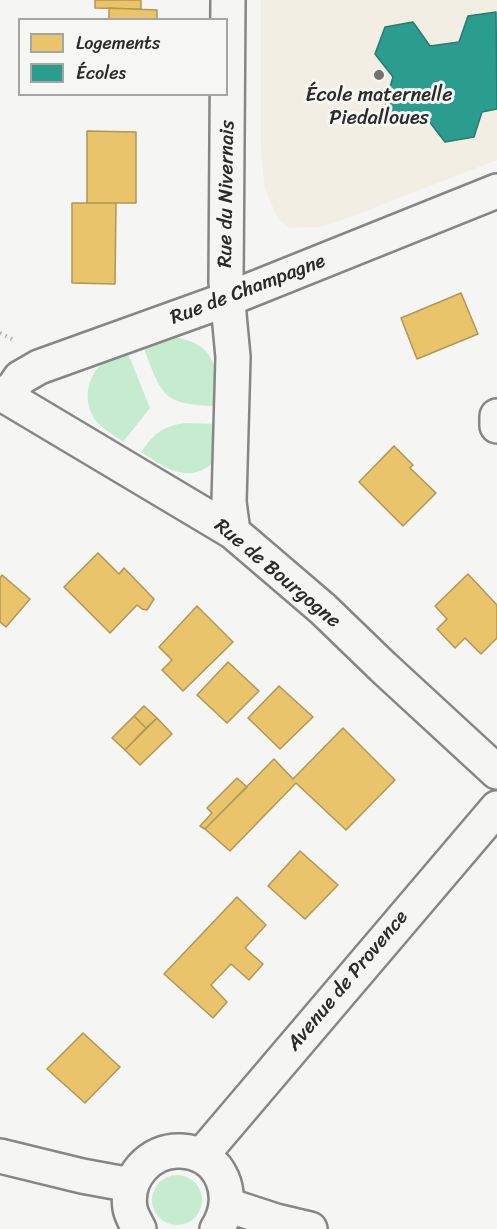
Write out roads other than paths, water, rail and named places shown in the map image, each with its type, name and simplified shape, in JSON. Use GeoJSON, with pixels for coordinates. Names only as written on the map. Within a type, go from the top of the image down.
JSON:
{"type":"FeatureCollection","features":[{"type":"Feature","properties":{"kind":"street","name":"Rue du Nivernais"},"geometry":{"type":"LineString","coordinates":[[228,0],[228,18]]}},
{"type":"Feature","properties":{"kind":"street","name":"Rue du Nivernais"},"geometry":{"type":"LineString","coordinates":[[227,96],[226,282],[233,357],[230,502],[233,532]]}},
{"type":"Feature","properties":{"kind":"street","name":"Rue de Champagne"},"geometry":{"type":"LineString","coordinates":[[4,395],[21,378],[39,367],[228,299],[497,191]]}},
{"type":"Feature","properties":{"kind":"street","name":"Rue de Bourgogne"},"geometry":{"type":"LineString","coordinates":[[4,395],[233,532],[323,609],[497,772]]}},
{"type":"Feature","properties":{"kind":"street"},"geometry":{"type":"LineString","coordinates":[[497,416],[497,426]]}},
{"type":"Feature","properties":{"kind":"street","name":"Avenue de Provence"},"geometry":{"type":"LineString","coordinates":[[201,1156],[497,808]]}},
{"type":"Feature","properties":{"kind":"street"},"geometry":{"type":"LineString","coordinates":[[139,1229],[130,1209],[131,1185],[142,1166],[159,1154],[180,1150],[201,1156],[216,1168],[225,1185],[222,1217],[276,1221],[310,1229]]}},
{"type":"Feature","properties":{"kind":"street"},"geometry":{"type":"LineString","coordinates":[[0,1156],[82,1176],[131,1185]]}},
{"type":"Feature","properties":{"kind":"place","name":"École maternelle Piedalloues"},"geometry":{"type":"Point","coordinates":[379,75]}}]}
